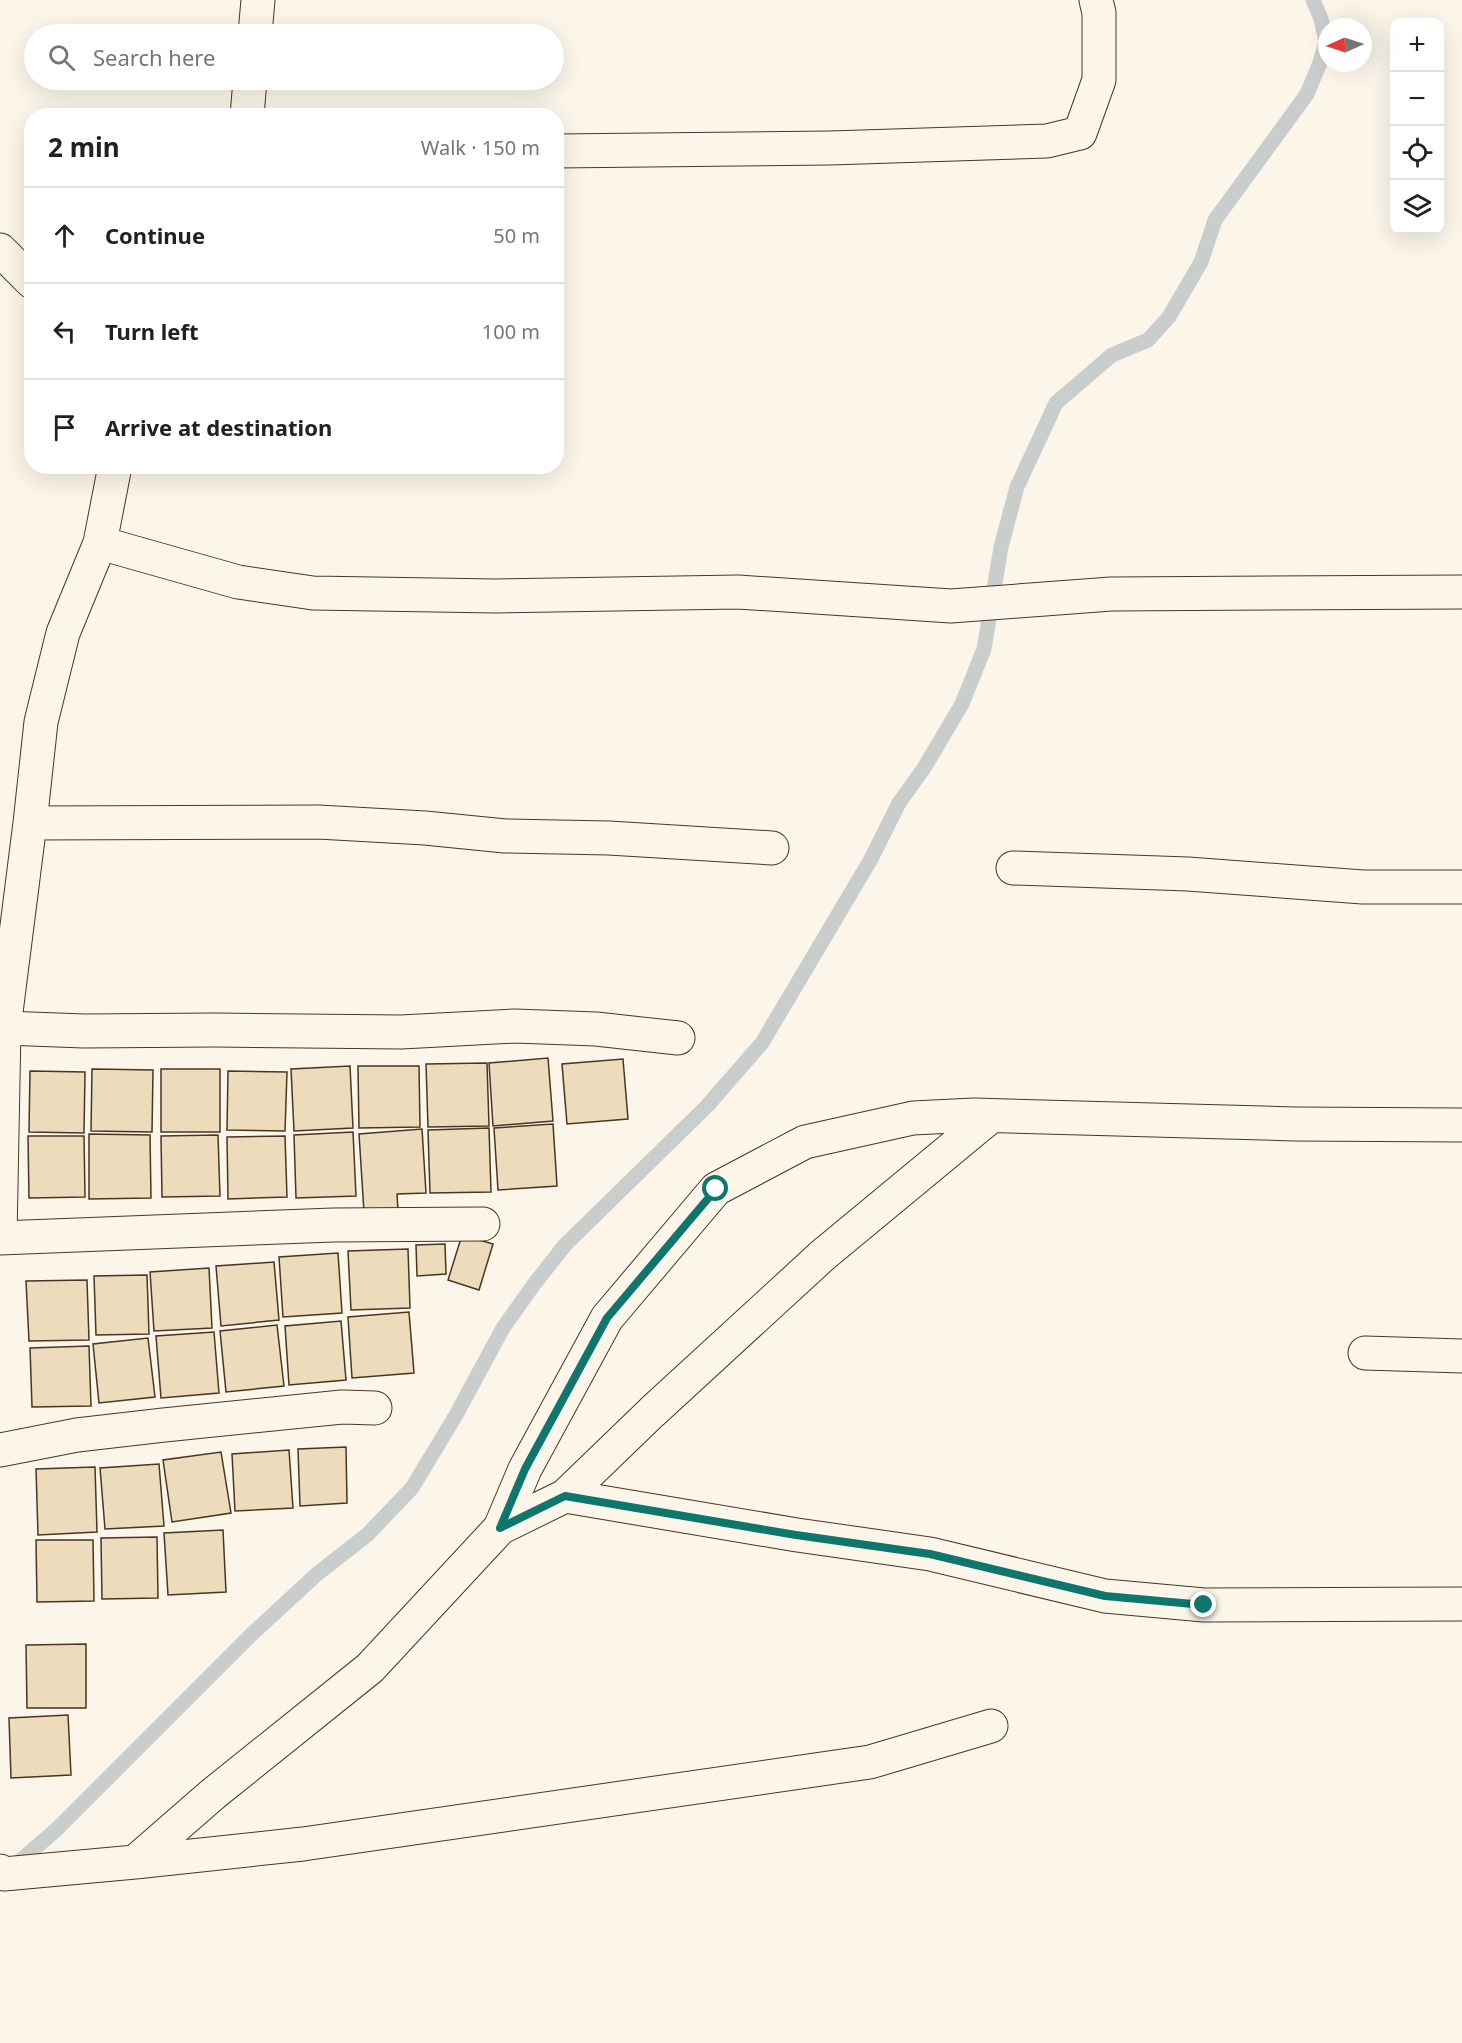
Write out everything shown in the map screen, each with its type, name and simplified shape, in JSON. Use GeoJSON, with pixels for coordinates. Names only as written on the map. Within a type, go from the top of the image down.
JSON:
{"type":"FeatureCollection","features":[{"type":"Feature","properties":{"kind":"street"},"geometry":{"type":"LineString","coordinates":[[256,24],[258,0]]}},
{"type":"Feature","properties":{"kind":"street"},"geometry":{"type":"LineString","coordinates":[[564,151],[830,148],[1047,141],[1080,133],[1099,80],[1099,13],[1096,0]]}},
{"type":"Feature","properties":{"kind":"street"},"geometry":{"type":"LineString","coordinates":[[248,108],[249,90]]}},
{"type":"Feature","properties":{"kind":"street"},"geometry":{"type":"LineString","coordinates":[[0,250],[24,274]]}},
{"type":"Feature","properties":{"kind":"street"},"geometry":{"type":"LineString","coordinates":[[113,474],[100,543],[63,633],[41,722],[4,1028],[0,1239],[333,1225],[483,1224]]}},
{"type":"Feature","properties":{"kind":"street"},"geometry":{"type":"LineString","coordinates":[[100,543],[238,582],[313,593],[495,596],[738,592],[951,606],[1111,594],[1462,592]]}},
{"type":"Feature","properties":{"kind":"street"},"geometry":{"type":"LineString","coordinates":[[30,823],[318,822],[425,828],[505,836],[609,838],[772,848]]}},
{"type":"Feature","properties":{"kind":"street"},"geometry":{"type":"LineString","coordinates":[[1013,868],[1188,874],[1363,887],[1462,887]]}},
{"type":"Feature","properties":{"kind":"street"},"geometry":{"type":"LineString","coordinates":[[4,1028],[84,1031],[400,1032],[515,1026],[596,1029],[678,1038]]}},
{"type":"Feature","properties":{"kind":"street"},"geometry":{"type":"LineString","coordinates":[[500,1528],[565,1496],[652,1412],[823,1255],[991,1116]]}},
{"type":"Feature","properties":{"kind":"street"},"geometry":{"type":"LineString","coordinates":[[135,1862],[213,1794],[370,1668],[500,1528],[525,1469],[607,1318],[716,1189],[805,1142],[913,1118],[991,1116],[1295,1124],[1462,1125]]}},
{"type":"Feature","properties":{"kind":"street"},"geometry":{"type":"LineString","coordinates":[[1365,1353],[1462,1356]]}},
{"type":"Feature","properties":{"kind":"street"},"geometry":{"type":"LineString","coordinates":[[0,1450],[77,1435],[342,1407],[375,1408]]}},
{"type":"Feature","properties":{"kind":"street"},"geometry":{"type":"LineString","coordinates":[[565,1496],[785,1533],[930,1554],[1105,1596],[1204,1605],[1462,1604]]}},
{"type":"Feature","properties":{"kind":"street"},"geometry":{"type":"LineString","coordinates":[[0,1871],[4,1875],[303,1844],[870,1762],[991,1726]]}},
{"type":"Feature","properties":{"kind":"building"},"geometry":{"type":"Polygon","coordinates":[[[548,1058],[553,1121],[493,1126],[489,1063],[548,1058]]]}},
{"type":"Feature","properties":{"kind":"building"},"geometry":{"type":"Polygon","coordinates":[[[623,1059],[628,1119],[567,1124],[562,1064],[623,1059]]]}},
{"type":"Feature","properties":{"kind":"building"},"geometry":{"type":"Polygon","coordinates":[[[487,1063],[489,1126],[428,1127],[426,1064],[487,1063]]]}},
{"type":"Feature","properties":{"kind":"building"},"geometry":{"type":"Polygon","coordinates":[[[350,1066],[353,1128],[294,1131],[291,1069],[350,1066]]]}},
{"type":"Feature","properties":{"kind":"building"},"geometry":{"type":"Polygon","coordinates":[[[358,1066],[419,1066],[420,1127],[359,1128],[358,1066]]]}},
{"type":"Feature","properties":{"kind":"building"},"geometry":{"type":"Polygon","coordinates":[[[92,1069],[153,1070],[152,1132],[91,1131],[92,1069]]]}},
{"type":"Feature","properties":{"kind":"building"},"geometry":{"type":"Polygon","coordinates":[[[161,1069],[220,1069],[220,1132],[161,1132],[161,1069]]]}},
{"type":"Feature","properties":{"kind":"building"},"geometry":{"type":"Polygon","coordinates":[[[30,1071],[85,1072],[84,1133],[29,1132],[30,1071]]]}},
{"type":"Feature","properties":{"kind":"building"},"geometry":{"type":"Polygon","coordinates":[[[228,1071],[287,1072],[285,1131],[227,1130],[228,1071]]]}},
{"type":"Feature","properties":{"kind":"building"},"geometry":{"type":"Polygon","coordinates":[[[553,1124],[557,1186],[498,1190],[494,1128],[553,1124]]]}},
{"type":"Feature","properties":{"kind":"building"},"geometry":{"type":"Polygon","coordinates":[[[489,1128],[491,1192],[430,1193],[428,1130],[489,1128]]]}},
{"type":"Feature","properties":{"kind":"building"},"geometry":{"type":"Polygon","coordinates":[[[422,1129],[426,1193],[397,1194],[398,1211],[364,1212],[359,1134],[422,1129]]]}},
{"type":"Feature","properties":{"kind":"building"},"geometry":{"type":"Polygon","coordinates":[[[353,1132],[356,1196],[296,1198],[294,1135],[353,1132]]]}},
{"type":"Feature","properties":{"kind":"building"},"geometry":{"type":"Polygon","coordinates":[[[89,1134],[150,1135],[151,1198],[89,1199],[89,1134]]]}},
{"type":"Feature","properties":{"kind":"building"},"geometry":{"type":"Polygon","coordinates":[[[218,1135],[220,1196],[162,1197],[161,1136],[218,1135]]]}},
{"type":"Feature","properties":{"kind":"building"},"geometry":{"type":"Polygon","coordinates":[[[28,1136],[84,1136],[85,1197],[29,1198],[28,1136]]]}},
{"type":"Feature","properties":{"kind":"building"},"geometry":{"type":"Polygon","coordinates":[[[285,1136],[287,1197],[228,1199],[227,1137],[285,1136]]]}},
{"type":"Feature","properties":{"kind":"building"},"geometry":{"type":"Polygon","coordinates":[[[462,1235],[493,1244],[479,1290],[448,1280],[462,1235]]]}},
{"type":"Feature","properties":{"kind":"building"},"geometry":{"type":"Polygon","coordinates":[[[445,1244],[446,1274],[417,1276],[416,1245],[445,1244]]]}},
{"type":"Feature","properties":{"kind":"building"},"geometry":{"type":"Polygon","coordinates":[[[408,1249],[410,1308],[351,1310],[348,1251],[408,1249]]]}},
{"type":"Feature","properties":{"kind":"building"},"geometry":{"type":"Polygon","coordinates":[[[338,1253],[342,1313],[283,1317],[279,1257],[338,1253]]]}},
{"type":"Feature","properties":{"kind":"building"},"geometry":{"type":"Polygon","coordinates":[[[274,1262],[279,1320],[221,1326],[216,1266],[274,1262]]]}},
{"type":"Feature","properties":{"kind":"building"},"geometry":{"type":"Polygon","coordinates":[[[209,1268],[212,1328],[154,1331],[150,1272],[209,1268]]]}},
{"type":"Feature","properties":{"kind":"building"},"geometry":{"type":"Polygon","coordinates":[[[147,1275],[149,1334],[96,1335],[94,1276],[147,1275]]]}},
{"type":"Feature","properties":{"kind":"building"},"geometry":{"type":"Polygon","coordinates":[[[87,1280],[89,1340],[29,1341],[26,1281],[87,1280]]]}},
{"type":"Feature","properties":{"kind":"building"},"geometry":{"type":"Polygon","coordinates":[[[409,1312],[414,1373],[352,1378],[348,1317],[409,1312]]]}},
{"type":"Feature","properties":{"kind":"building"},"geometry":{"type":"Polygon","coordinates":[[[341,1321],[346,1380],[289,1385],[285,1326],[341,1321]]]}},
{"type":"Feature","properties":{"kind":"building"},"geometry":{"type":"Polygon","coordinates":[[[277,1325],[284,1386],[226,1392],[220,1331],[277,1325]]]}},
{"type":"Feature","properties":{"kind":"building"},"geometry":{"type":"Polygon","coordinates":[[[214,1332],[219,1393],[161,1398],[156,1336],[214,1332]]]}},
{"type":"Feature","properties":{"kind":"building"},"geometry":{"type":"Polygon","coordinates":[[[148,1338],[155,1397],[99,1403],[93,1344],[148,1338]]]}},
{"type":"Feature","properties":{"kind":"building"},"geometry":{"type":"Polygon","coordinates":[[[89,1346],[91,1406],[32,1407],[30,1348],[89,1346]]]}},
{"type":"Feature","properties":{"kind":"building"},"geometry":{"type":"Polygon","coordinates":[[[346,1447],[347,1503],[300,1506],[298,1449],[346,1447]]]}},
{"type":"Feature","properties":{"kind":"building"},"geometry":{"type":"Polygon","coordinates":[[[289,1450],[293,1508],[235,1511],[232,1454],[289,1450]]]}},
{"type":"Feature","properties":{"kind":"building"},"geometry":{"type":"Polygon","coordinates":[[[221,1452],[231,1513],[172,1522],[163,1460],[221,1452]]]}},
{"type":"Feature","properties":{"kind":"building"},"geometry":{"type":"Polygon","coordinates":[[[159,1464],[164,1526],[105,1529],[100,1468],[159,1464]]]}},
{"type":"Feature","properties":{"kind":"building"},"geometry":{"type":"Polygon","coordinates":[[[95,1467],[97,1532],[38,1535],[36,1469],[95,1467]]]}},
{"type":"Feature","properties":{"kind":"building"},"geometry":{"type":"Polygon","coordinates":[[[223,1530],[226,1592],[168,1595],[164,1533],[223,1530]]]}},
{"type":"Feature","properties":{"kind":"building"},"geometry":{"type":"Polygon","coordinates":[[[157,1537],[158,1598],[102,1599],[101,1538],[157,1537]]]}},
{"type":"Feature","properties":{"kind":"building"},"geometry":{"type":"Polygon","coordinates":[[[36,1540],[93,1540],[94,1601],[37,1602],[36,1540]]]}},
{"type":"Feature","properties":{"kind":"building"},"geometry":{"type":"Polygon","coordinates":[[[86,1644],[86,1708],[27,1708],[26,1645],[86,1644]]]}},
{"type":"Feature","properties":{"kind":"building"},"geometry":{"type":"Polygon","coordinates":[[[68,1715],[71,1775],[11,1778],[9,1718],[68,1715]]]}},
{"type":"Feature","properties":{"kind":"waterway"},"geometry":{"type":"LineString","coordinates":[[11,1869],[58,1828],[252,1634],[317,1574],[367,1535],[412,1488],[456,1415],[503,1328],[535,1283],[565,1245],[707,1106],[762,1043],[871,859],[899,803],[924,768],[962,704],[984,649],[1001,547],[1017,487],[1056,403],[1112,355],[1148,340],[1169,317],[1201,262],[1215,220],[1307,94],[1326,41],[1321,19],[1313,0]]}},
{"type":"Feature","properties":{"kind":"route"},"geometry":{"type":"LineString","coordinates":[[716,1189],[607,1318],[525,1469],[500,1528],[565,1496],[796,1535],[930,1554],[1105,1596],[1204,1605]]}}]}
